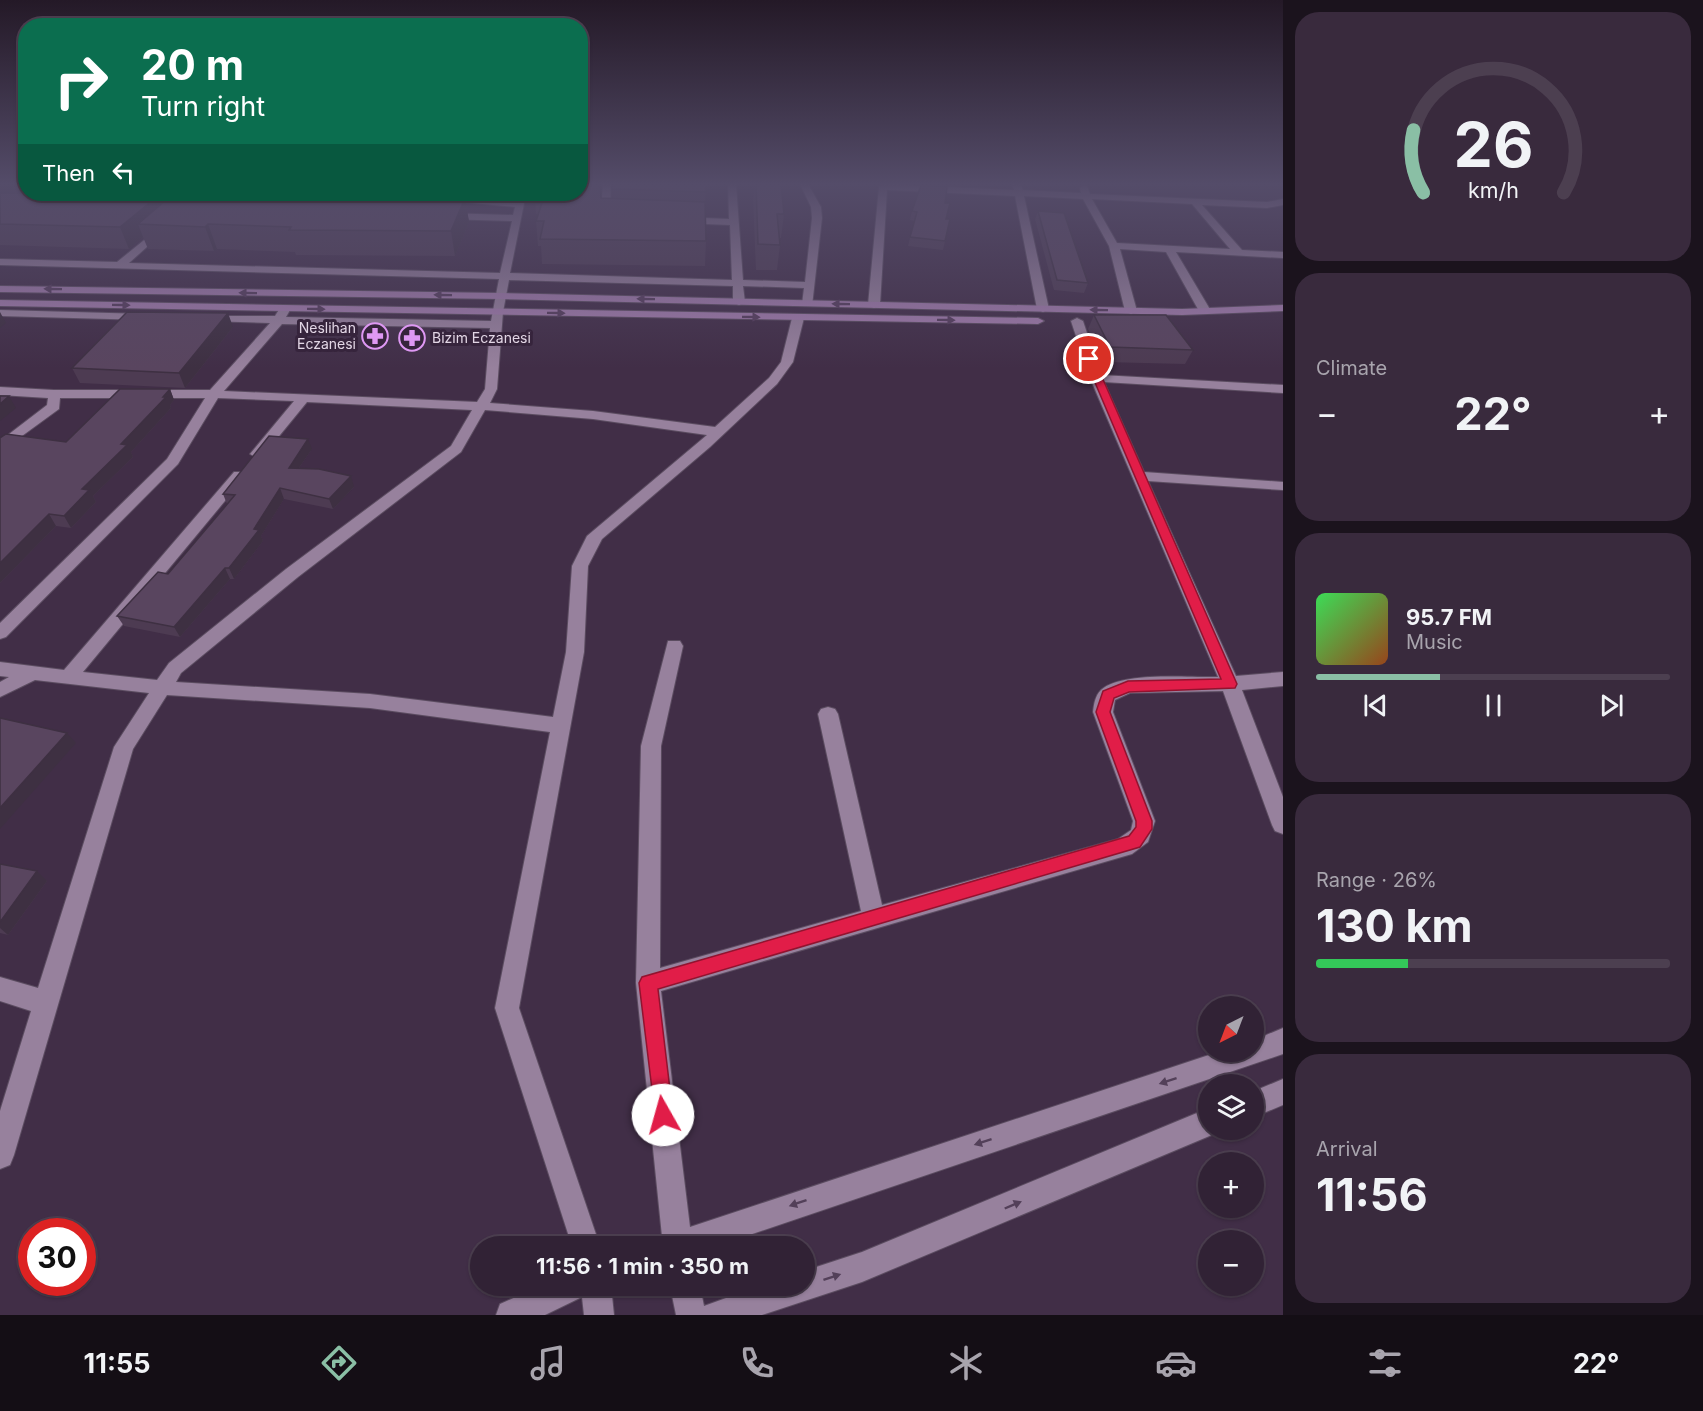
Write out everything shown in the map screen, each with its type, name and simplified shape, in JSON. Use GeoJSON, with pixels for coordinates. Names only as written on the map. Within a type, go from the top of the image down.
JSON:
{"type":"FeatureCollection","features":[{"type":"Feature","properties":{"kind":"main road"},"geometry":{"type":"LineString","coordinates":[[0,289],[498,311],[739,302],[803,311],[874,305],[1131,311],[1283,308]]}},
{"type":"Feature","properties":{"kind":"main road"},"geometry":{"type":"LineString","coordinates":[[0,303],[498,311],[803,311],[1077,321],[1283,321]]}},
{"type":"Feature","properties":{"kind":"street"},"geometry":{"type":"LineString","coordinates":[[120,265],[142,245]]}},
{"type":"Feature","properties":{"kind":"street"},"geometry":{"type":"LineString","coordinates":[[0,1155],[124,747],[175,668],[292,573],[456,449],[491,389],[498,311],[512,245]]}},
{"type":"Feature","properties":{"kind":"street"},"geometry":{"type":"LineString","coordinates":[[737,245],[739,302]]}},
{"type":"Feature","properties":{"kind":"street"},"geometry":{"type":"LineString","coordinates":[[583,1236],[507,1008],[575,652],[580,566],[595,536],[718,432],[773,381],[787,362],[810,285],[814,245]]}},
{"type":"Feature","properties":{"kind":"street"},"geometry":{"type":"LineString","coordinates":[[874,305],[879,245]]}},
{"type":"Feature","properties":{"kind":"street"},"geometry":{"type":"LineString","coordinates":[[1029,245],[1043,309]]}},
{"type":"Feature","properties":{"kind":"street"},"geometry":{"type":"LineString","coordinates":[[1232,245],[1239,253]]}},
{"type":"Feature","properties":{"kind":"street"},"geometry":{"type":"LineString","coordinates":[[1131,311],[1114,246],[1283,255]]}},
{"type":"Feature","properties":{"kind":"street"},"geometry":{"type":"LineString","coordinates":[[1169,249],[1205,311]]}},
{"type":"Feature","properties":{"kind":"street"},"geometry":{"type":"LineString","coordinates":[[0,262],[810,285]]}},
{"type":"Feature","properties":{"kind":"street"},"geometry":{"type":"LineString","coordinates":[[0,633],[173,461],[214,394],[279,320],[285,308]]}},
{"type":"Feature","properties":{"kind":"street"},"geometry":{"type":"LineString","coordinates":[[0,313],[279,320],[498,311]]}},
{"type":"Feature","properties":{"kind":"street"},"geometry":{"type":"LineString","coordinates":[[1077,321],[1096,378],[1230,684],[1283,825]]}},
{"type":"Feature","properties":{"kind":"street"},"geometry":{"type":"LineString","coordinates":[[1096,378],[1283,389]]}},
{"type":"Feature","properties":{"kind":"street"},"geometry":{"type":"LineString","coordinates":[[0,391],[54,394],[214,394],[481,406],[593,415],[718,432]]}},
{"type":"Feature","properties":{"kind":"street"},"geometry":{"type":"LineString","coordinates":[[0,448],[54,406],[54,394]]}},
{"type":"Feature","properties":{"kind":"street"},"geometry":{"type":"LineString","coordinates":[[67,678],[304,398]]}},
{"type":"Feature","properties":{"kind":"street"},"geometry":{"type":"LineString","coordinates":[[1138,476],[1283,486]]}},
{"type":"Feature","properties":{"kind":"street"},"geometry":{"type":"LineString","coordinates":[[674,646],[651,746],[648,983],[677,1236]]}},
{"type":"Feature","properties":{"kind":"street"},"geometry":{"type":"LineString","coordinates":[[0,669],[162,688],[370,700],[561,726]]}},
{"type":"Feature","properties":{"kind":"street"},"geometry":{"type":"LineString","coordinates":[[0,690],[30,674]]}},
{"type":"Feature","properties":{"kind":"street"},"geometry":{"type":"LineString","coordinates":[[648,983],[1134,842],[1144,829],[1144,821],[1103,712],[1108,695],[1128,686],[1230,684],[1283,679]]}},
{"type":"Feature","properties":{"kind":"street"},"geometry":{"type":"LineString","coordinates":[[828,714],[874,919]]}},
{"type":"Feature","properties":{"kind":"street"},"geometry":{"type":"LineString","coordinates":[[0,989],[46,1003]]}},
{"type":"Feature","properties":{"kind":"street"},"geometry":{"type":"LineString","coordinates":[[706,1236],[1283,1041]]}},
{"type":"Feature","properties":{"kind":"street"},"geometry":{"type":"LineString","coordinates":[[1264,1100],[1283,1092]]}},
{"type":"Feature","properties":{"kind":"street"},"geometry":{"type":"LineString","coordinates":[[716,1315],[862,1268],[1198,1127]]}},
{"type":"Feature","properties":{"kind":"street"},"geometry":{"type":"LineString","coordinates":[[510,1315],[551,1296]]}},
{"type":"Feature","properties":{"kind":"street"},"geometry":{"type":"LineString","coordinates":[[597,1296],[599,1315]]}},
{"type":"Feature","properties":{"kind":"street"},"geometry":{"type":"LineString","coordinates":[[687,1296],[691,1315]]}},
{"type":"Feature","properties":{"kind":"building"},"geometry":{"type":"Polygon","coordinates":[[[1047,245],[1075,245],[1088,283],[1057,280],[1047,245]]]}},
{"type":"Feature","properties":{"kind":"building"},"geometry":{"type":"Polygon","coordinates":[[[127,312],[228,313],[179,373],[72,368],[127,312]]]}},
{"type":"Feature","properties":{"kind":"building"},"geometry":{"type":"Polygon","coordinates":[[[1094,315],[1166,315],[1193,350],[1110,347],[1094,315]]]}},
{"type":"Feature","properties":{"kind":"building"},"geometry":{"type":"Polygon","coordinates":[[[120,389],[170,389],[163,397],[166,397],[121,444],[127,445],[82,489],[89,490],[64,516],[49,514],[0,563],[0,438],[6,434],[66,442],[120,389]]]}},
{"type":"Feature","properties":{"kind":"building"},"geometry":{"type":"Polygon","coordinates":[[[0,396],[9,396],[0,404],[0,396]]]}},
{"type":"Feature","properties":{"kind":"building"},"geometry":{"type":"Polygon","coordinates":[[[269,436],[308,439],[289,468],[319,469],[351,476],[329,499],[280,488],[254,529],[259,530],[229,568],[225,568],[174,627],[117,616],[158,572],[168,574],[235,495],[223,494],[269,436]]]}},
{"type":"Feature","properties":{"kind":"building"},"geometry":{"type":"Polygon","coordinates":[[[0,718],[67,733],[0,808],[0,718]]]}},
{"type":"Feature","properties":{"kind":"building"},"geometry":{"type":"Polygon","coordinates":[[[0,864],[37,871],[0,922],[0,864]]]}},
{"type":"Feature","properties":{"kind":"place","name":"Neslihan Eczanesi"},"geometry":{"type":"Point","coordinates":[375,336]}},
{"type":"Feature","properties":{"kind":"place","name":"Bizim Eczanesi"},"geometry":{"type":"Point","coordinates":[412,338]}},
{"type":"Feature","properties":{"kind":"route"},"geometry":{"type":"LineString","coordinates":[[663,1115],[648,983],[1124,847],[1134,842],[1144,829],[1144,821],[1103,712],[1108,695],[1116,689],[1128,686],[1230,684],[1089,359]]}}]}
